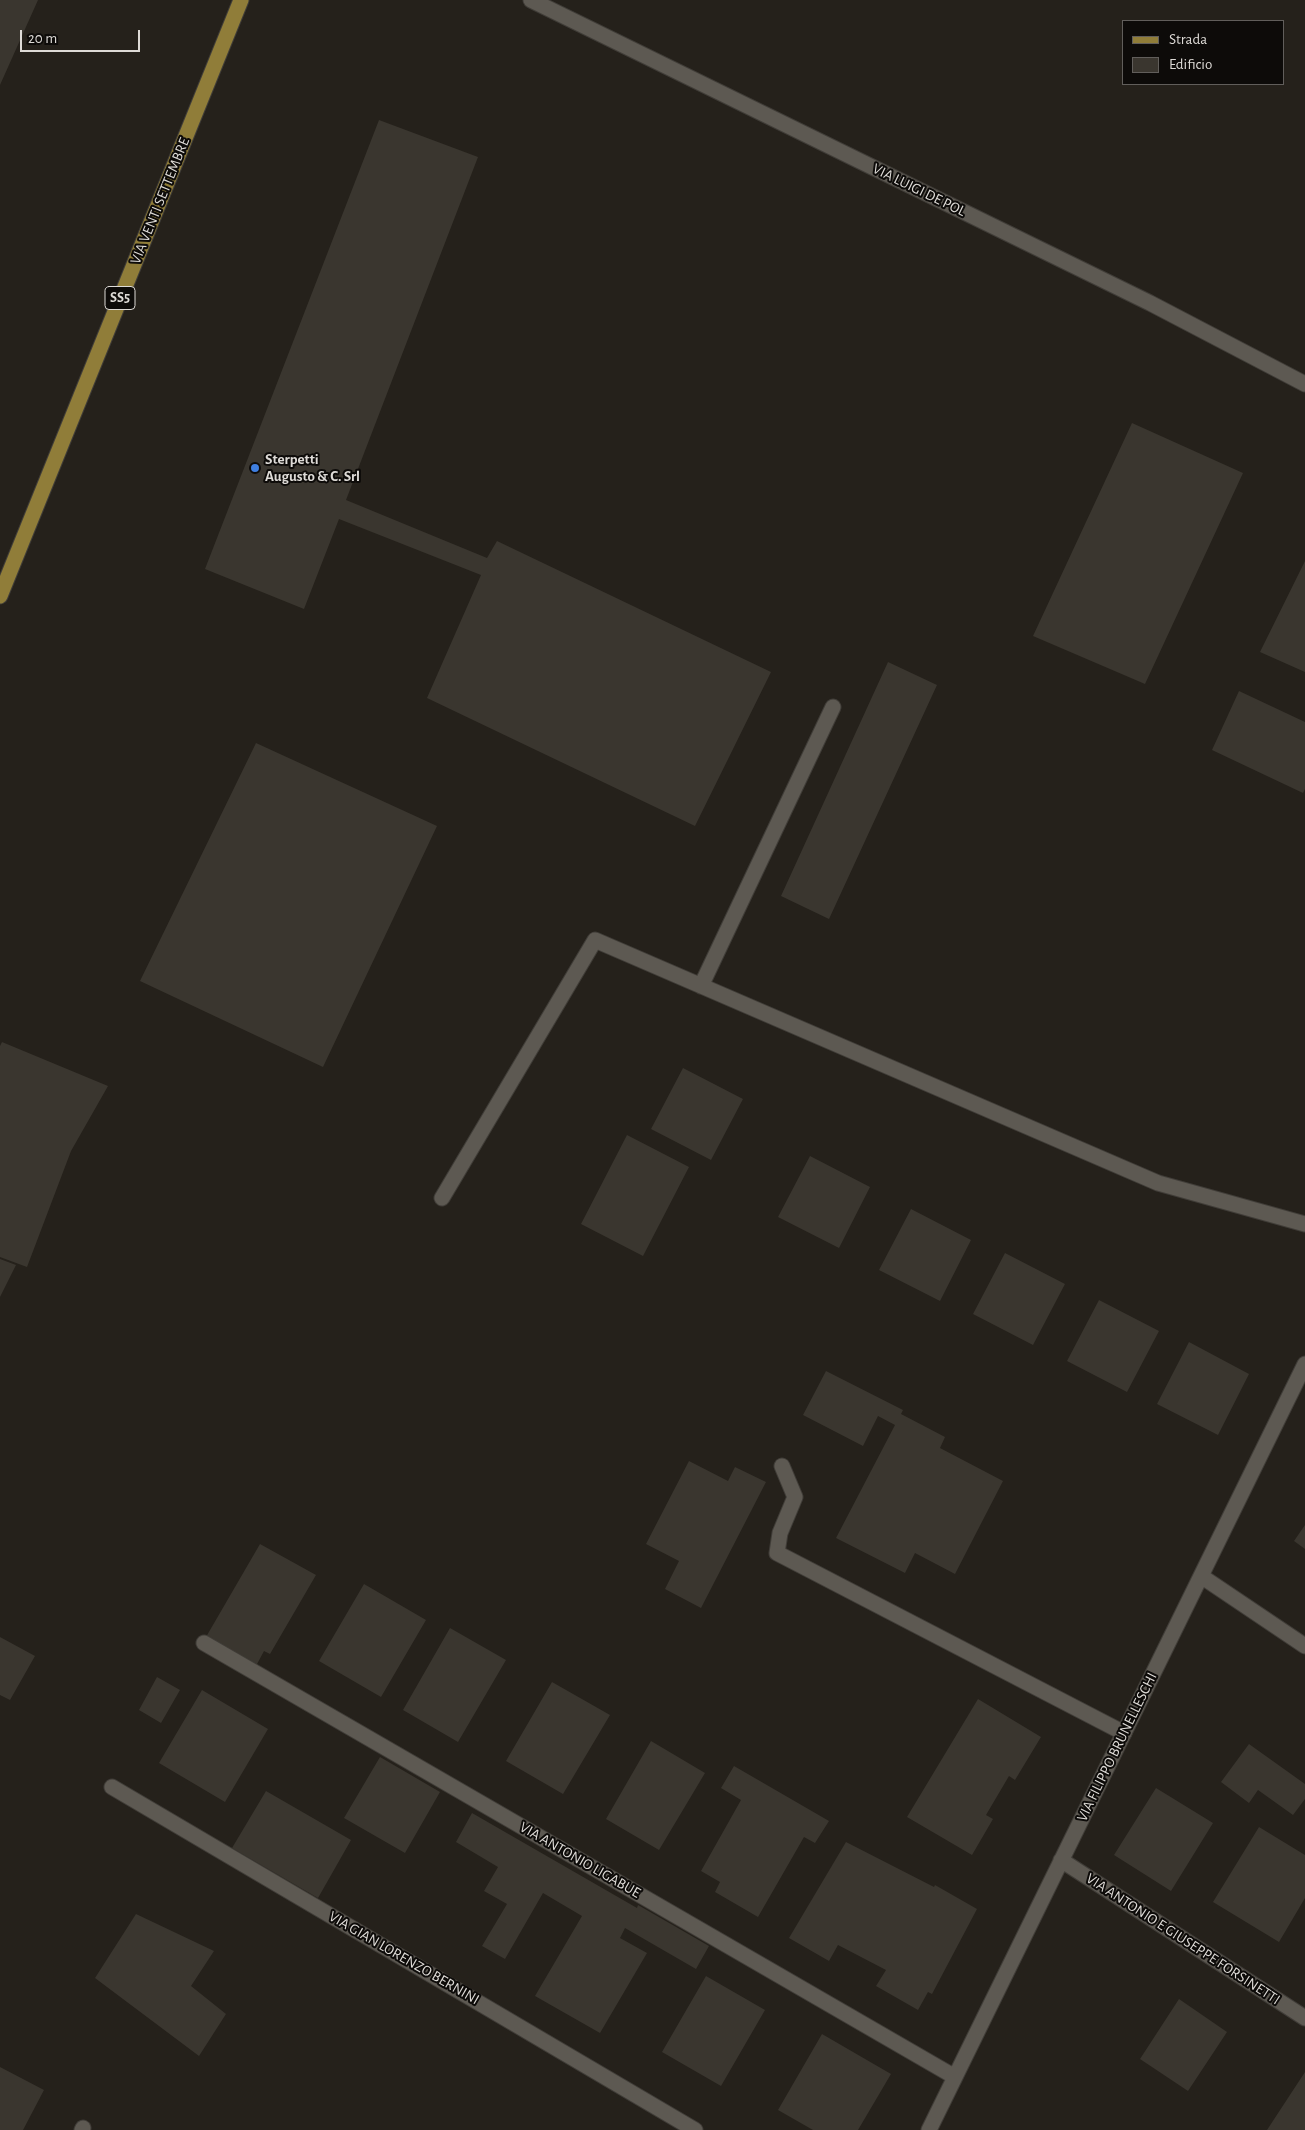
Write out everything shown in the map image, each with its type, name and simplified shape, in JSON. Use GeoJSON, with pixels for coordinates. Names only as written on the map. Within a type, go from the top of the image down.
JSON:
{"type":"FeatureCollection","features":[{"type":"Feature","properties":{"kind":"main road","name":"VIA VENTI SETTEMBRE"},"geometry":{"type":"LineString","coordinates":[[0,596],[241,0]]}},
{"type":"Feature","properties":{"kind":"street","name":"VIA LUIGI DE POL"},"geometry":{"type":"LineString","coordinates":[[532,0],[1150,303],[1305,384]]}},
{"type":"Feature","properties":{"kind":"street"},"geometry":{"type":"LineString","coordinates":[[701,986],[833,707]]}},
{"type":"Feature","properties":{"kind":"street"},"geometry":{"type":"LineString","coordinates":[[442,1198],[595,940],[1158,1183],[1305,1224]]}},
{"type":"Feature","properties":{"kind":"street","name":"VIA FILIPPO BRUNELLESCHI"},"geometry":{"type":"LineString","coordinates":[[929,2130],[1305,1364]]}},
{"type":"Feature","properties":{"kind":"street"},"geometry":{"type":"LineString","coordinates":[[782,1466],[795,1497],[780,1533],[777,1553],[1124,1733]]}},
{"type":"Feature","properties":{"kind":"street"},"geometry":{"type":"LineString","coordinates":[[1201,1576],[1305,1646]]}},
{"type":"Feature","properties":{"kind":"street","name":"VIA ANTONIO LIGABUE"},"geometry":{"type":"LineString","coordinates":[[204,1643],[955,2077]]}},
{"type":"Feature","properties":{"kind":"street","name":"VIA GIAN LORENZO BERNINI"},"geometry":{"type":"LineString","coordinates":[[112,1787],[695,2130]]}},
{"type":"Feature","properties":{"kind":"street","name":"VIA ANTONIO E GIUSEPPE FORSINETTI"},"geometry":{"type":"LineString","coordinates":[[1061,1860],[1305,2018]]}},
{"type":"Feature","properties":{"kind":"building"},"geometry":{"type":"Polygon","coordinates":[[[0,0],[38,0],[0,85],[0,0]]]}},
{"type":"Feature","properties":{"kind":"building"},"geometry":{"type":"Polygon","coordinates":[[[379,120],[478,157],[346,500],[487,558],[497,541],[771,672],[695,826],[427,698],[481,575],[339,519],[304,609],[205,569],[379,120]]]}},
{"type":"Feature","properties":{"kind":"building"},"geometry":{"type":"Polygon","coordinates":[[[1132,423],[1243,473],[1145,684],[1033,636],[1132,423]]]}},
{"type":"Feature","properties":{"kind":"building"},"geometry":{"type":"Polygon","coordinates":[[[1305,561],[1305,672],[1260,652],[1305,561]]]}},
{"type":"Feature","properties":{"kind":"building"},"geometry":{"type":"Polygon","coordinates":[[[888,662],[937,685],[829,919],[781,896],[888,662]]]}},
{"type":"Feature","properties":{"kind":"building"},"geometry":{"type":"Polygon","coordinates":[[[1239,691],[1305,722],[1305,789],[1303,793],[1212,750],[1239,691]]]}},
{"type":"Feature","properties":{"kind":"building"},"geometry":{"type":"Polygon","coordinates":[[[256,743],[437,826],[323,1067],[140,981],[256,743]]]}},
{"type":"Feature","properties":{"kind":"building"},"geometry":{"type":"Polygon","coordinates":[[[2,1042],[108,1086],[71,1151],[27,1267],[0,1257],[0,1046],[2,1042]]]}},
{"type":"Feature","properties":{"kind":"building"},"geometry":{"type":"Polygon","coordinates":[[[683,1068],[743,1099],[711,1160],[651,1129],[683,1068]]]}},
{"type":"Feature","properties":{"kind":"building"},"geometry":{"type":"Polygon","coordinates":[[[627,1135],[689,1167],[643,1256],[581,1224],[627,1135]]]}},
{"type":"Feature","properties":{"kind":"building"},"geometry":{"type":"Polygon","coordinates":[[[810,1156],[870,1187],[839,1248],[778,1217],[810,1156]]]}},
{"type":"Feature","properties":{"kind":"building"},"geometry":{"type":"Polygon","coordinates":[[[911,1209],[971,1240],[940,1301],[879,1270],[911,1209]]]}},
{"type":"Feature","properties":{"kind":"building"},"geometry":{"type":"Polygon","coordinates":[[[1005,1253],[1065,1284],[1033,1345],[973,1314],[1005,1253]]]}},
{"type":"Feature","properties":{"kind":"building"},"geometry":{"type":"Polygon","coordinates":[[[0,1259],[16,1265],[0,1297],[0,1259]]]}},
{"type":"Feature","properties":{"kind":"building"},"geometry":{"type":"Polygon","coordinates":[[[1099,1300],[1159,1331],[1127,1392],[1067,1361],[1099,1300]]]}},
{"type":"Feature","properties":{"kind":"building"},"geometry":{"type":"Polygon","coordinates":[[[1189,1342],[1249,1374],[1218,1435],[1157,1404],[1189,1342]]]}},
{"type":"Feature","properties":{"kind":"building"},"geometry":{"type":"Polygon","coordinates":[[[826,1371],[903,1410],[901,1414],[945,1437],[940,1448],[1003,1481],[955,1574],[915,1553],[905,1573],[836,1538],[895,1425],[878,1416],[863,1446],[803,1415],[826,1371]]]}},
{"type":"Feature","properties":{"kind":"building"},"geometry":{"type":"Polygon","coordinates":[[[689,1461],[728,1481],[735,1467],[766,1482],[701,1608],[665,1589],[679,1561],[646,1544],[689,1461]]]}},
{"type":"Feature","properties":{"kind":"building"},"geometry":{"type":"Polygon","coordinates":[[[1305,1525],[1305,1549],[1294,1541],[1305,1525]]]}},
{"type":"Feature","properties":{"kind":"building"},"geometry":{"type":"Polygon","coordinates":[[[260,1544],[316,1575],[270,1654],[264,1651],[256,1666],[206,1637],[260,1544]]]}},
{"type":"Feature","properties":{"kind":"building"},"geometry":{"type":"Polygon","coordinates":[[[364,1584],[426,1620],[381,1697],[319,1661],[364,1584]]]}},
{"type":"Feature","properties":{"kind":"building"},"geometry":{"type":"Polygon","coordinates":[[[450,1628],[506,1660],[458,1742],[403,1710],[450,1628]]]}},
{"type":"Feature","properties":{"kind":"building"},"geometry":{"type":"Polygon","coordinates":[[[0,1637],[35,1656],[10,1700],[0,1695],[0,1637]]]}},
{"type":"Feature","properties":{"kind":"building"},"geometry":{"type":"Polygon","coordinates":[[[157,1677],[180,1690],[161,1723],[139,1710],[157,1677]]]}},
{"type":"Feature","properties":{"kind":"building"},"geometry":{"type":"Polygon","coordinates":[[[552,1682],[610,1715],[563,1794],[506,1761],[552,1682]]]}},
{"type":"Feature","properties":{"kind":"building"},"geometry":{"type":"Polygon","coordinates":[[[202,1690],[268,1729],[225,1802],[159,1763],[202,1690]]]}},
{"type":"Feature","properties":{"kind":"building"},"geometry":{"type":"Polygon","coordinates":[[[978,1699],[1041,1737],[1015,1780],[1009,1776],[986,1815],[993,1819],[972,1855],[907,1817],[978,1699]]]}},
{"type":"Feature","properties":{"kind":"building"},"geometry":{"type":"Polygon","coordinates":[[[651,1741],[705,1773],[659,1850],[606,1819],[651,1741]]]}},
{"type":"Feature","properties":{"kind":"building"},"geometry":{"type":"Polygon","coordinates":[[[1249,1744],[1305,1784],[1305,1799],[1293,1815],[1258,1790],[1249,1803],[1221,1782],[1249,1744]]]}},
{"type":"Feature","properties":{"kind":"building"},"geometry":{"type":"Polygon","coordinates":[[[380,1757],[440,1792],[405,1853],[344,1818],[380,1757]]]}},
{"type":"Feature","properties":{"kind":"building"},"geometry":{"type":"Polygon","coordinates":[[[734,1766],[829,1821],[815,1843],[804,1837],[758,1917],[715,1892],[720,1882],[701,1871],[741,1800],[721,1788],[734,1766]]]}},
{"type":"Feature","properties":{"kind":"building"},"geometry":{"type":"Polygon","coordinates":[[[1156,1788],[1213,1823],[1171,1891],[1114,1855],[1156,1788]]]}},
{"type":"Feature","properties":{"kind":"building"},"geometry":{"type":"Polygon","coordinates":[[[266,1791],[351,1840],[318,1898],[232,1848],[266,1791]]]}},
{"type":"Feature","properties":{"kind":"building"},"geometry":{"type":"Polygon","coordinates":[[[472,1813],[637,1908],[638,1905],[709,1946],[696,1969],[625,1928],[620,1938],[647,1953],[600,2033],[535,1996],[582,1916],[543,1893],[505,1959],[482,1946],[507,1904],[484,1891],[498,1867],[456,1842],[472,1813]]]}},
{"type":"Feature","properties":{"kind":"building"},"geometry":{"type":"Polygon","coordinates":[[[1259,1827],[1305,1855],[1305,1898],[1279,1942],[1213,1902],[1259,1827]]]}},
{"type":"Feature","properties":{"kind":"building"},"geometry":{"type":"Polygon","coordinates":[[[846,1842],[934,1887],[935,1885],[977,1909],[932,1994],[928,1992],[918,2010],[876,1986],[886,1970],[838,1945],[829,1961],[789,1938],[846,1842]]]}},
{"type":"Feature","properties":{"kind":"building"},"geometry":{"type":"Polygon","coordinates":[[[136,1914],[214,1951],[191,1986],[226,2014],[199,2056],[95,1978],[136,1914]]]}},
{"type":"Feature","properties":{"kind":"building"},"geometry":{"type":"Polygon","coordinates":[[[706,1976],[765,2010],[721,2086],[662,2052],[706,1976]]]}},
{"type":"Feature","properties":{"kind":"building"},"geometry":{"type":"Polygon","coordinates":[[[1179,1999],[1227,2032],[1188,2091],[1140,2059],[1179,1999]]]}},
{"type":"Feature","properties":{"kind":"building"},"geometry":{"type":"Polygon","coordinates":[[[822,2034],[891,2074],[858,2130],[813,2130],[778,2110],[822,2034]]]}},
{"type":"Feature","properties":{"kind":"building"},"geometry":{"type":"Polygon","coordinates":[[[0,2067],[44,2090],[23,2130],[0,2130],[0,2067]]]}},
{"type":"Feature","properties":{"kind":"building"},"geometry":{"type":"Polygon","coordinates":[[[1305,2072],[1305,2130],[1267,2130],[1305,2072]]]}},
{"type":"Feature","properties":{"kind":"place","name":"Sterpetti Augusto & C. Srl"},"geometry":{"type":"Point","coordinates":[255,468]}}]}
